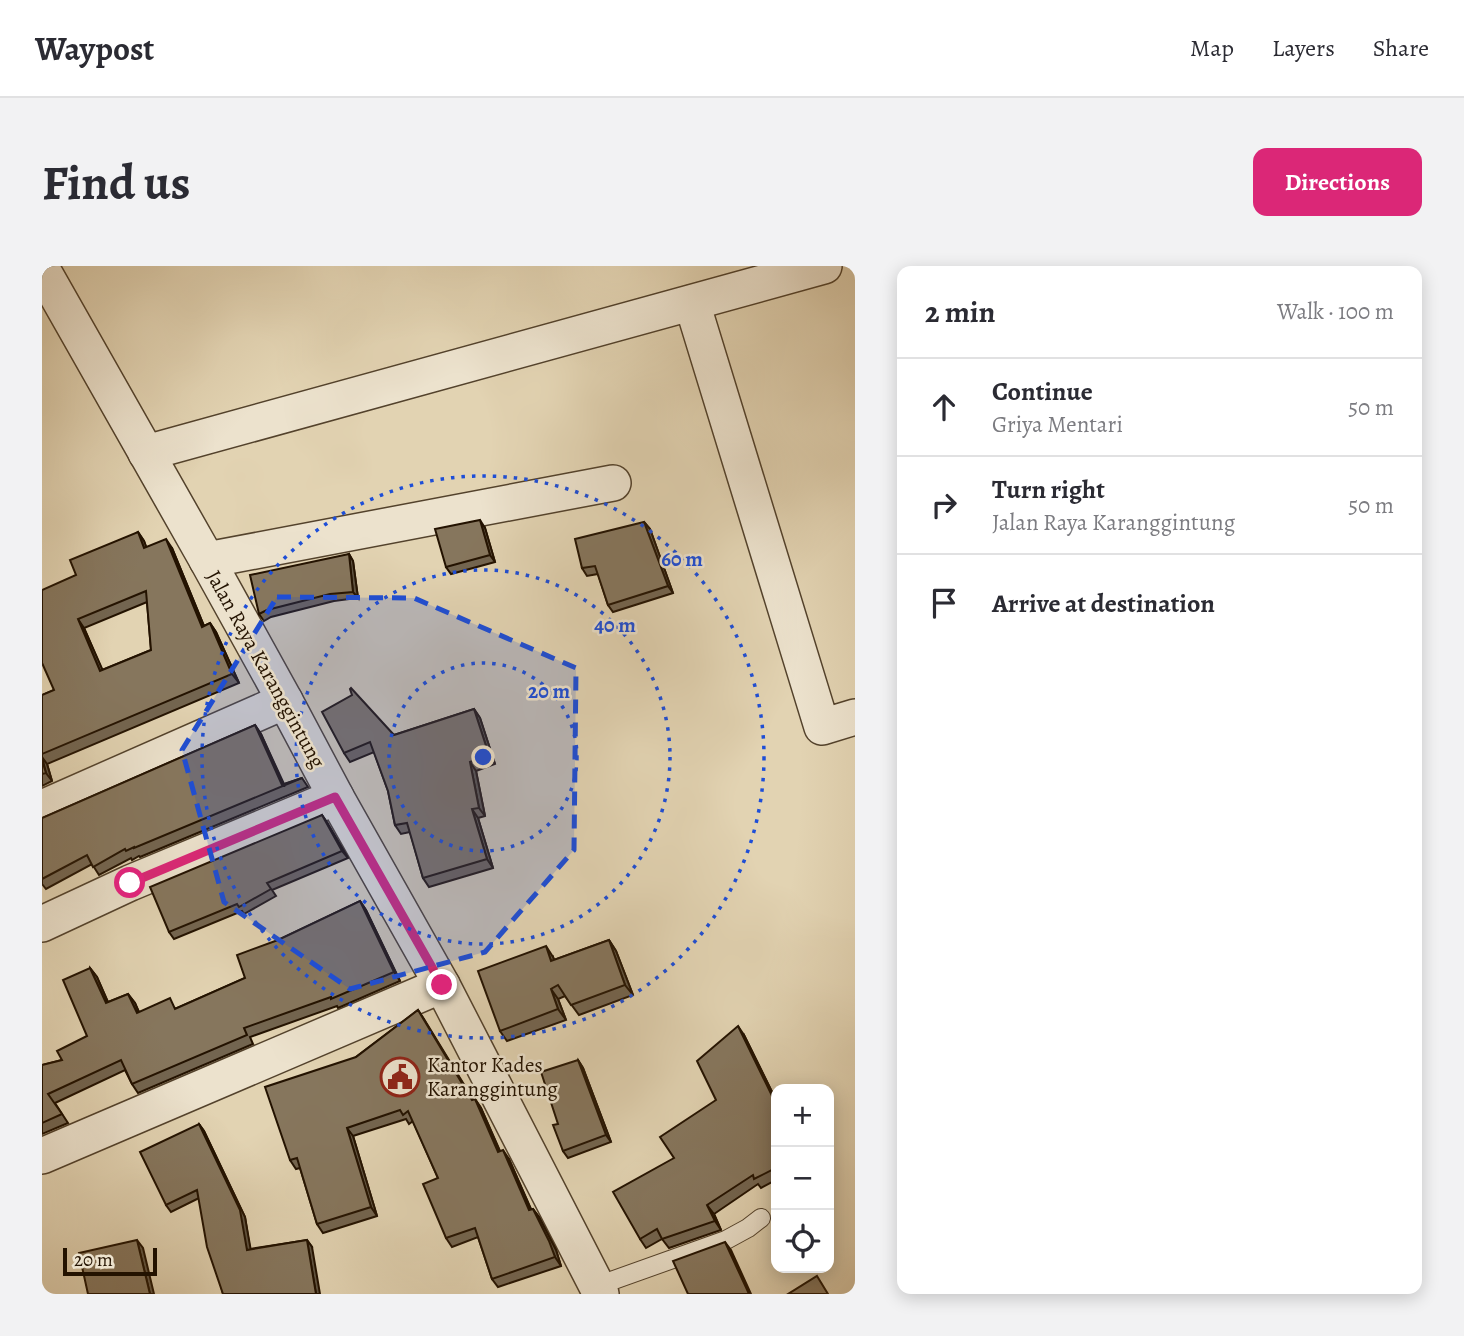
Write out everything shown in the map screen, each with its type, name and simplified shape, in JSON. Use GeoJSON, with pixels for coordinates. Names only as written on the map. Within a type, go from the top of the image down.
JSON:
{"type":"FeatureCollection","features":[{"type":"Feature","properties":{"kind":"street"},"geometry":{"type":"LineString","coordinates":[[146,453],[824,266]]}},
{"type":"Feature","properties":{"kind":"street","name":"Jalan Raya Karanggintung"},"geometry":{"type":"LineString","coordinates":[[45,280],[207,560],[335,797],[442,985],[599,1290]]}},
{"type":"Feature","properties":{"kind":"street"},"geometry":{"type":"LineString","coordinates":[[692,303],[822,727],[855,717]]}},
{"type":"Feature","properties":{"kind":"street"},"geometry":{"type":"LineString","coordinates":[[207,560],[613,483]]}},
{"type":"Feature","properties":{"kind":"street"},"geometry":{"type":"LineString","coordinates":[[42,808],[285,701]]}},
{"type":"Feature","properties":{"kind":"street"},"geometry":{"type":"LineString","coordinates":[[42,924],[130,883],[335,797]]}},
{"type":"Feature","properties":{"kind":"street"},"geometry":{"type":"LineString","coordinates":[[42,1156],[442,985]]}},
{"type":"Feature","properties":{"kind":"lane"},"geometry":{"type":"LineString","coordinates":[[599,1290],[726,1240],[761,1218]]}},
{"type":"Feature","properties":{"kind":"highlighted area"},"geometry":{"type":"Polygon","coordinates":[[[277,597],[414,598],[576,668],[574,850],[485,952],[350,989],[224,902],[182,750],[277,597]]]}},
{"type":"Feature","properties":{"kind":"building"},"geometry":{"type":"Polygon","coordinates":[[[480,520],[490,555],[446,567],[435,529],[480,520]]]}},
{"type":"Feature","properties":{"kind":"building"},"geometry":{"type":"Polygon","coordinates":[[[644,522],[668,586],[608,605],[595,566],[582,568],[575,539],[644,522]]]}},
{"type":"Feature","properties":{"kind":"building"},"geometry":{"type":"Polygon","coordinates":[[[138,532],[144,548],[166,539],[202,627],[210,623],[232,674],[42,754],[42,695],[54,690],[42,663],[42,590],[76,575],[70,560],[138,532]],[[146,591],[78,619],[100,671],[151,650],[146,591]]]}},
{"type":"Feature","properties":{"kind":"building"},"geometry":{"type":"Polygon","coordinates":[[[349,554],[353,592],[330,594],[259,614],[250,575],[349,554]]]}},
{"type":"Feature","properties":{"kind":"building"},"geometry":{"type":"Polygon","coordinates":[[[351,688],[394,735],[474,709],[489,755],[470,762],[479,808],[472,809],[487,859],[423,878],[407,823],[395,825],[388,791],[370,742],[344,753],[322,712],[352,695],[351,688]]]}},
{"type":"Feature","properties":{"kind":"building"},"geometry":{"type":"Polygon","coordinates":[[[255,725],[282,785],[302,778],[134,848],[125,849],[93,867],[87,855],[42,879],[42,818],[255,725]]]}},
{"type":"Feature","properties":{"kind":"building"},"geometry":{"type":"Polygon","coordinates":[[[322,815],[342,851],[267,883],[271,889],[239,907],[237,904],[169,932],[150,887],[322,815]]]}},
{"type":"Feature","properties":{"kind":"building"},"geometry":{"type":"Polygon","coordinates":[[[360,901],[394,972],[331,999],[244,1028],[247,1035],[132,1084],[121,1060],[48,1094],[62,1114],[42,1123],[42,1065],[62,1060],[57,1051],[87,1036],[63,980],[90,968],[106,1003],[128,994],[137,1013],[170,998],[175,1009],[245,978],[237,955],[278,940],[360,901]]]}},
{"type":"Feature","properties":{"kind":"building"},"geometry":{"type":"Polygon","coordinates":[[[609,940],[625,985],[571,1005],[558,985],[551,989],[558,1009],[500,1031],[478,971],[546,946],[551,961],[609,940]]]}},
{"type":"Feature","properties":{"kind":"building"},"geometry":{"type":"Polygon","coordinates":[[[418,1010],[472,1100],[475,1099],[498,1152],[503,1150],[529,1210],[533,1209],[555,1257],[492,1279],[475,1228],[446,1238],[423,1184],[438,1178],[408,1111],[403,1115],[400,1110],[347,1128],[371,1207],[317,1224],[297,1158],[290,1160],[265,1087],[356,1057],[418,1010]]]}},
{"type":"Feature","properties":{"kind":"building"},"geometry":{"type":"Polygon","coordinates":[[[738,1026],[771,1094],[771,1170],[754,1179],[753,1175],[707,1205],[715,1221],[662,1239],[657,1229],[640,1239],[613,1192],[674,1158],[660,1137],[716,1100],[697,1061],[738,1026]]]}},
{"type":"Feature","properties":{"kind":"building"},"geometry":{"type":"Polygon","coordinates":[[[578,1060],[606,1135],[563,1151],[553,1125],[558,1124],[541,1072],[578,1060]]]}},
{"type":"Feature","properties":{"kind":"building"},"geometry":{"type":"Polygon","coordinates":[[[199,1124],[240,1210],[247,1250],[307,1240],[316,1294],[223,1294],[207,1247],[197,1190],[166,1205],[140,1152],[199,1124]]]}},
{"type":"Feature","properties":{"kind":"building"},"geometry":{"type":"Polygon","coordinates":[[[137,1240],[150,1294],[88,1294],[79,1253],[137,1240]]]}},
{"type":"Feature","properties":{"kind":"building"},"geometry":{"type":"Polygon","coordinates":[[[725,1242],[749,1294],[688,1294],[673,1261],[725,1242]]]}},
{"type":"Feature","properties":{"kind":"building"},"geometry":{"type":"Polygon","coordinates":[[[817,1276],[828,1294],[788,1294],[817,1276]]]}},
{"type":"Feature","properties":{"kind":"place","name":"Kantor Kades Karanggintung"},"geometry":{"type":"Point","coordinates":[400,1077]}},
{"type":"Feature","properties":{"kind":"route"},"geometry":{"type":"LineString","coordinates":[[130,883],[335,797],[442,985]]}}]}
